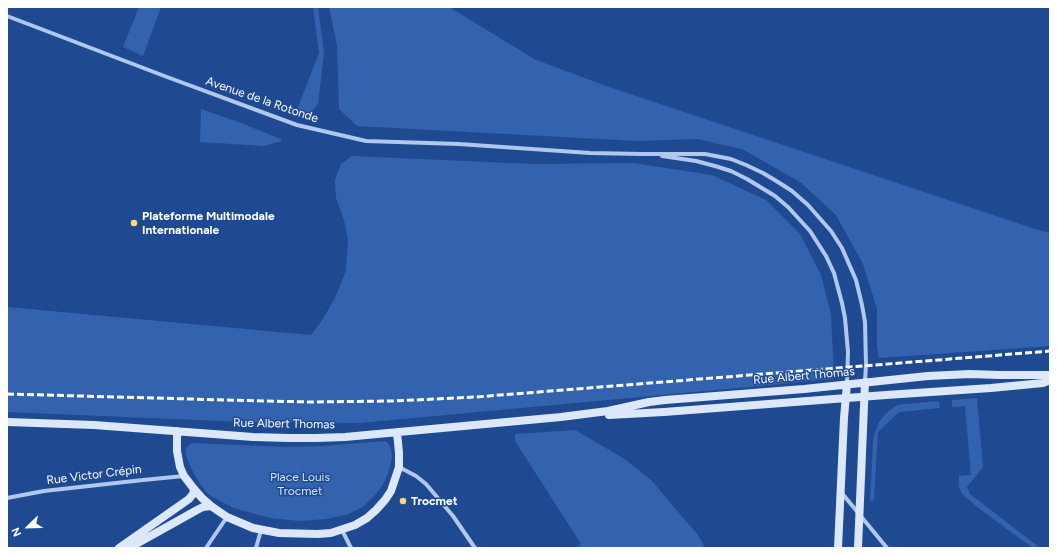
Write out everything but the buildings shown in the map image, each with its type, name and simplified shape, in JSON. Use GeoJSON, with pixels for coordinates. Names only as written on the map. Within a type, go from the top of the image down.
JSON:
{"type":"FeatureCollection","features":[{"type":"Feature","properties":{"kind":"street","name":"Avenue de la Rotonde"},"geometry":{"type":"LineString","coordinates":[[7,16],[297,125],[366,141],[459,144],[642,154],[706,154],[731,159],[746,165],[768,176],[792,191],[808,205],[831,231],[842,248],[856,280],[865,322],[865,382]]}},
{"type":"Feature","properties":{"kind":"street","name":"Avenue de la Rotonde"},"geometry":{"type":"LineString","coordinates":[[642,154],[696,161],[732,171],[775,196],[788,207],[810,231],[826,256],[834,273],[842,303],[848,352],[847,384]]}},
{"type":"Feature","properties":{"kind":"street","name":"Rue Albert Thomas"},"geometry":{"type":"LineString","coordinates":[[7,422],[94,425],[289,438],[345,437],[561,417],[608,411],[665,400],[865,382],[958,374],[1050,375]]}},
{"type":"Feature","properties":{"kind":"street","name":"Rue Albert Thomas"},"geometry":{"type":"LineString","coordinates":[[561,417],[664,412],[1020,385],[1043,383],[1050,380]]}},
{"type":"Feature","properties":{"kind":"street"},"geometry":{"type":"LineString","coordinates":[[858,548],[865,382]]}},
{"type":"Feature","properties":{"kind":"street"},"geometry":{"type":"LineString","coordinates":[[838,548],[847,384]]}},
{"type":"Feature","properties":{"kind":"street"},"geometry":{"type":"LineString","coordinates":[[177,431],[178,460],[184,476],[202,498],[211,506],[227,517],[247,526],[261,530],[295,534],[331,533],[342,530],[367,518],[376,510],[391,491],[399,467],[397,432]]}},
{"type":"Feature","properties":{"kind":"street"},"geometry":{"type":"LineString","coordinates":[[399,467],[416,476],[426,484],[445,505],[475,548]]}},
{"type":"Feature","properties":{"kind":"street","name":"Rue Victor Crépin"},"geometry":{"type":"LineString","coordinates":[[7,498],[44,491],[184,476]]}},
{"type":"Feature","properties":{"kind":"street"},"geometry":{"type":"LineString","coordinates":[[119,548],[189,499],[193,494],[194,489]]}},
{"type":"Feature","properties":{"kind":"street"},"geometry":{"type":"LineString","coordinates":[[841,491],[887,548]]}},
{"type":"Feature","properties":{"kind":"street"},"geometry":{"type":"LineString","coordinates":[[129,548],[197,510],[211,506]]}},
{"type":"Feature","properties":{"kind":"street"},"geometry":{"type":"LineString","coordinates":[[206,548],[227,517]]}},
{"type":"Feature","properties":{"kind":"street"},"geometry":{"type":"LineString","coordinates":[[256,548],[261,530]]}},
{"type":"Feature","properties":{"kind":"street"},"geometry":{"type":"LineString","coordinates":[[342,530],[351,548]]}},
{"type":"Feature","properties":{"kind":"green space"},"geometry":{"type":"Polygon","coordinates":[[[139,7],[161,7],[143,56],[123,47],[139,7]]]}},
{"type":"Feature","properties":{"kind":"green space"},"geometry":{"type":"Polygon","coordinates":[[[313,7],[318,7],[324,53],[318,104],[308,116],[296,112],[319,53],[313,7]]]}},
{"type":"Feature","properties":{"kind":"green space"},"geometry":{"type":"Polygon","coordinates":[[[329,7],[449,7],[536,60],[609,87],[1050,233],[1050,346],[879,358],[877,347],[877,309],[863,264],[836,215],[800,182],[742,149],[697,139],[637,141],[357,126],[339,109],[337,45],[329,7]]]}},
{"type":"Feature","properties":{"kind":"green space"},"geometry":{"type":"Polygon","coordinates":[[[201,109],[241,123],[281,139],[282,141],[264,146],[200,142],[201,109]]]}},
{"type":"Feature","properties":{"kind":"green space"},"geometry":{"type":"Polygon","coordinates":[[[352,156],[533,164],[633,163],[712,175],[766,200],[800,234],[821,275],[831,314],[834,379],[360,423],[244,422],[7,412],[7,307],[311,335],[321,322],[335,298],[346,271],[348,240],[344,220],[336,198],[335,180],[341,164],[352,156]]]}},
{"type":"Feature","properties":{"kind":"green space"},"geometry":{"type":"Polygon","coordinates":[[[977,398],[983,467],[967,487],[970,494],[1040,548],[1033,548],[981,510],[962,494],[959,486],[959,476],[971,475],[965,406],[952,407],[952,400],[977,398]]]}},
{"type":"Feature","properties":{"kind":"green space"},"geometry":{"type":"Polygon","coordinates":[[[939,401],[940,408],[899,412],[878,432],[874,499],[870,502],[873,442],[879,422],[886,413],[897,405],[939,401]]]}},
{"type":"Feature","properties":{"kind":"green space"},"geometry":{"type":"Polygon","coordinates":[[[575,430],[623,458],[651,480],[698,535],[705,548],[575,548],[581,544],[515,441],[515,434],[575,430]]]}},
{"type":"Feature","properties":{"kind":"green space","name":"Place Louis Trocmet"},"geometry":{"type":"Polygon","coordinates":[[[386,441],[391,448],[392,458],[388,474],[382,486],[364,506],[349,514],[326,519],[300,521],[270,518],[234,508],[208,494],[192,470],[185,450],[192,443],[288,447],[386,441]]]}},
{"type":"Feature","properties":{"kind":"railway"},"geometry":{"type":"LineString","coordinates":[[7,394],[313,402],[394,401],[476,397],[1050,351]]}},
{"type":"Feature","properties":{"kind":"place","name":"Plateforme Multimodale Internationale"},"geometry":{"type":"Point","coordinates":[134,223]}},
{"type":"Feature","properties":{"kind":"place","name":"Trocmet"},"geometry":{"type":"Point","coordinates":[403,501]}}]}
